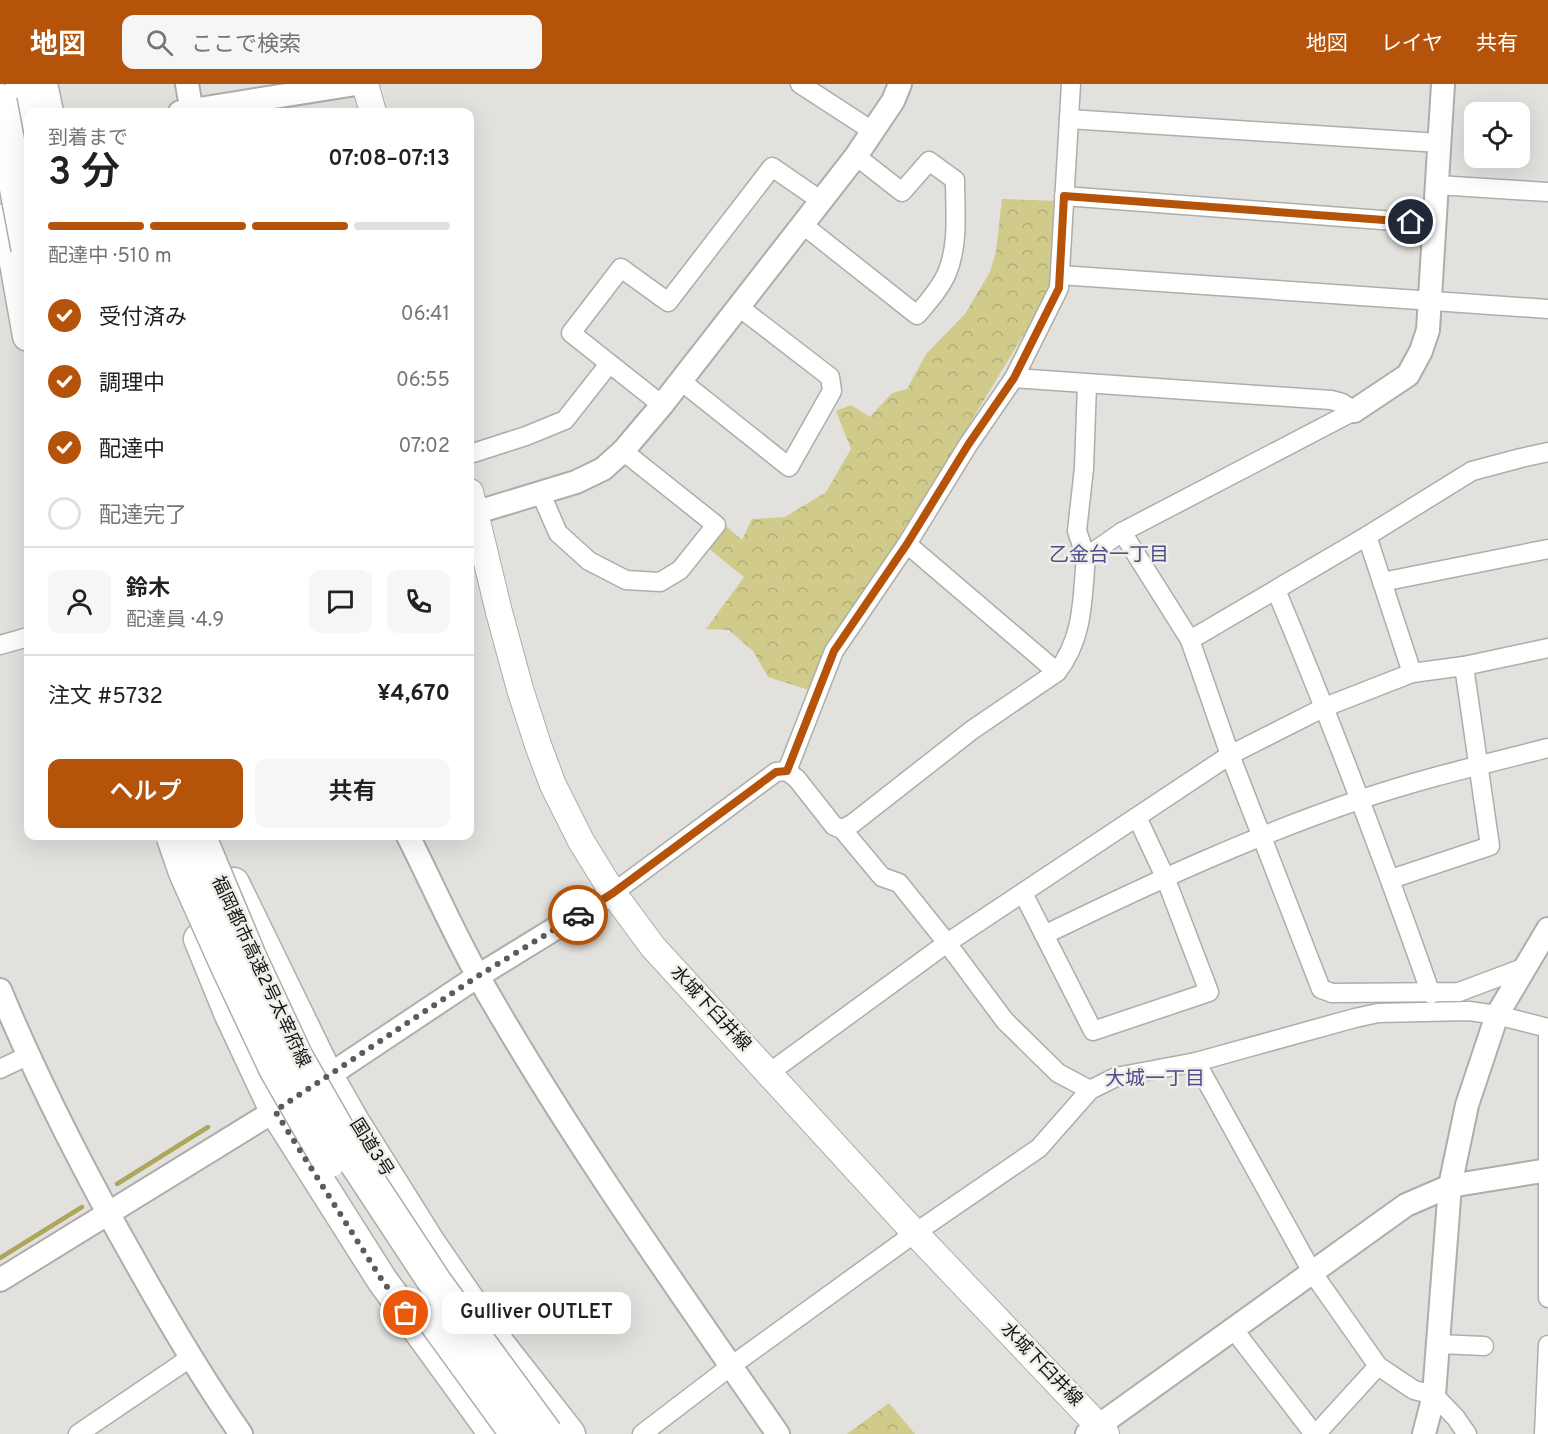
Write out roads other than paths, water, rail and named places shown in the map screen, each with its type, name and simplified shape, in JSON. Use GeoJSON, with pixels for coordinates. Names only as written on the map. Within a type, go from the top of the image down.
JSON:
{"type":"FeatureCollection","features":[{"type":"Feature","properties":{"kind":"highway"},"geometry":{"type":"LineString","coordinates":[[22,84],[26,108]]}},
{"type":"Feature","properties":{"kind":"highway"},"geometry":{"type":"LineString","coordinates":[[42,84],[47,108]]}},
{"type":"Feature","properties":{"kind":"highway"},"geometry":{"type":"LineString","coordinates":[[0,101],[24,228]]}},
{"type":"Feature","properties":{"kind":"highway"},"geometry":{"type":"LineString","coordinates":[[0,181],[24,314]]}},
{"type":"Feature","properties":{"kind":"highway"},"geometry":{"type":"LineString","coordinates":[[162,840],[185,904],[230,1015],[275,1111],[382,1280],[494,1434]]}},
{"type":"Feature","properties":{"kind":"highway","name":"福岡都市高速2号太宰府線"},"geometry":{"type":"LineString","coordinates":[[174,840],[185,871],[226,965],[276,1069],[342,1184],[416,1295],[517,1434]]}},
{"type":"Feature","properties":{"kind":"highway","name":"福岡都市高速2号太宰府線"},"geometry":{"type":"LineString","coordinates":[[202,840],[249,956],[296,1057],[357,1164],[436,1284],[546,1434]]}},
{"type":"Feature","properties":{"kind":"highway","name":"国道3号"},"geometry":{"type":"LineString","coordinates":[[217,840],[230,876],[328,1076],[430,1243],[501,1346],[570,1434]]}},
{"type":"Feature","properties":{"kind":"main road"},"geometry":{"type":"LineString","coordinates":[[366,84],[372,108]]}},
{"type":"Feature","properties":{"kind":"main road","name":"水城下臼井線"},"geometry":{"type":"LineString","coordinates":[[474,517],[520,688],[538,745],[553,785],[581,841],[613,893],[653,947],[1097,1431]]}},
{"type":"Feature","properties":{"kind":"street"},"geometry":{"type":"LineString","coordinates":[[187,84],[188,108]]}},
{"type":"Feature","properties":{"kind":"street"},"geometry":{"type":"LineString","coordinates":[[212,108],[356,84]]}},
{"type":"Feature","properties":{"kind":"street"},"geometry":{"type":"LineString","coordinates":[[800,84],[874,132]]}},
{"type":"Feature","properties":{"kind":"street"},"geometry":{"type":"LineString","coordinates":[[474,505],[541,494],[576,482],[603,469],[623,451],[681,381],[856,156],[893,101],[900,84]]}},
{"type":"Feature","properties":{"kind":"street"},"geometry":{"type":"LineString","coordinates":[[787,771],[834,651],[907,544],[968,445],[1014,378],[1059,288],[1071,84]]}},
{"type":"Feature","properties":{"kind":"street"},"geometry":{"type":"LineString","coordinates":[[1086,557],[1122,532],[1354,411],[1407,375],[1421,351],[1428,330],[1443,84]]}},
{"type":"Feature","properties":{"kind":"street"},"geometry":{"type":"LineString","coordinates":[[1069,119],[1439,143]]}},
{"type":"Feature","properties":{"kind":"street"},"geometry":{"type":"LineString","coordinates":[[0,149],[24,144]]}},
{"type":"Feature","properties":{"kind":"street"},"geometry":{"type":"LineString","coordinates":[[802,224],[917,315],[939,286],[950,262],[955,230],[955,180],[929,161],[902,192],[856,156]]}},
{"type":"Feature","properties":{"kind":"street"},"geometry":{"type":"LineString","coordinates":[[662,405],[571,333],[621,268],[668,302],[772,167],[820,200]]}},
{"type":"Feature","properties":{"kind":"street"},"geometry":{"type":"LineString","coordinates":[[1437,185],[1548,192]]}},
{"type":"Feature","properties":{"kind":"street"},"geometry":{"type":"LineString","coordinates":[[1064,196],[1434,224]]}},
{"type":"Feature","properties":{"kind":"street"},"geometry":{"type":"LineString","coordinates":[[1059,275],[1548,309]]}},
{"type":"Feature","properties":{"kind":"street"},"geometry":{"type":"LineString","coordinates":[[681,381],[789,467],[832,391],[830,377],[739,307]]}},
{"type":"Feature","properties":{"kind":"street"},"geometry":{"type":"LineString","coordinates":[[474,453],[526,436],[565,420],[609,364]]}},
{"type":"Feature","properties":{"kind":"street"},"geometry":{"type":"LineString","coordinates":[[1014,378],[1331,400],[1342,403],[1354,411]]}},
{"type":"Feature","properties":{"kind":"street"},"geometry":{"type":"LineString","coordinates":[[842,829],[852,824],[972,730],[1057,672],[1067,659],[1078,632],[1086,557],[1077,531],[1084,468],[1087,384]]}},
{"type":"Feature","properties":{"kind":"street"},"geometry":{"type":"LineString","coordinates":[[541,494],[558,533],[589,561],[626,580],[660,582],[680,570],[716,525],[623,451]]}},
{"type":"Feature","properties":{"kind":"street"},"geometry":{"type":"LineString","coordinates":[[1190,640],[1472,471],[1548,452]]}},
{"type":"Feature","properties":{"kind":"street"},"geometry":{"type":"LineString","coordinates":[[1122,532],[1190,640],[1230,755],[1321,989],[1332,993],[1459,992],[1523,968]]}},
{"type":"Feature","properties":{"kind":"street"},"geometry":{"type":"LineString","coordinates":[[1367,536],[1412,673]]}},
{"type":"Feature","properties":{"kind":"street"},"geometry":{"type":"LineString","coordinates":[[907,544],[1057,672]]}},
{"type":"Feature","properties":{"kind":"street"},"geometry":{"type":"LineString","coordinates":[[1382,582],[1548,549]]}},
{"type":"Feature","properties":{"kind":"street"},"geometry":{"type":"LineString","coordinates":[[1276,590],[1325,707],[1431,994]]}},
{"type":"Feature","properties":{"kind":"street"},"geometry":{"type":"LineString","coordinates":[[0,645],[24,638]]}},
{"type":"Feature","properties":{"kind":"street"},"geometry":{"type":"LineString","coordinates":[[769,1073],[947,943],[1230,755],[1325,707],[1412,673],[1464,666],[1548,648]]}},
{"type":"Feature","properties":{"kind":"street"},"geometry":{"type":"LineString","coordinates":[[1390,879],[1490,846],[1464,666]]}},
{"type":"Feature","properties":{"kind":"street"},"geometry":{"type":"LineString","coordinates":[[1044,936],[1165,877],[1262,836],[1360,800],[1548,748]]}},
{"type":"Feature","properties":{"kind":"street"},"geometry":{"type":"LineString","coordinates":[[0,1280],[275,1111],[478,976],[613,893],[776,772],[787,771],[797,779],[834,826],[842,829],[882,877],[899,883],[1005,1021],[1058,1073],[1090,1090]]}},
{"type":"Feature","properties":{"kind":"street"},"geometry":{"type":"LineString","coordinates":[[1023,893],[1093,1031],[1209,992],[1165,877],[1137,817]]}},
{"type":"Feature","properties":{"kind":"street"},"geometry":{"type":"LineString","coordinates":[[410,840],[478,976],[544,1084],[645,1241],[778,1434]]}},
{"type":"Feature","properties":{"kind":"street"},"geometry":{"type":"LineString","coordinates":[[1424,1434],[1434,1395],[1450,1186],[1467,1105],[1497,1015],[1548,929]]}},
{"type":"Feature","properties":{"kind":"street"},"geometry":{"type":"LineString","coordinates":[[0,990],[27,1056],[108,1213],[189,1358],[241,1434]]}},
{"type":"Feature","properties":{"kind":"street"},"geometry":{"type":"LineString","coordinates":[[642,1434],[731,1366],[915,1233],[1039,1148],[1090,1090],[1116,1077],[1196,1062],[1378,1013],[1469,1011],[1497,1015],[1548,1028],[1548,1298]]}},
{"type":"Feature","properties":{"kind":"street"},"geometry":{"type":"LineString","coordinates":[[0,1069],[27,1056]]}},
{"type":"Feature","properties":{"kind":"street"},"geometry":{"type":"LineString","coordinates":[[1196,1062],[1312,1272],[1378,1366],[1414,1390],[1434,1395],[1456,1418],[1467,1434]]}},
{"type":"Feature","properties":{"kind":"street"},"geometry":{"type":"LineString","coordinates":[[1097,1431],[1406,1205],[1450,1186],[1548,1170]]}},
{"type":"Feature","properties":{"kind":"street"},"geometry":{"type":"LineString","coordinates":[[1234,1330],[1315,1434],[1378,1366]]}},
{"type":"Feature","properties":{"kind":"street"},"geometry":{"type":"LineString","coordinates":[[1439,1344],[1484,1346]]}},
{"type":"Feature","properties":{"kind":"street"},"geometry":{"type":"LineString","coordinates":[[1544,1434],[1548,1345]]}},
{"type":"Feature","properties":{"kind":"street"},"geometry":{"type":"LineString","coordinates":[[78,1434],[189,1358]]}},
{"type":"Feature","properties":{"kind":"waterway"},"geometry":{"type":"LineString","coordinates":[[117,1184],[208,1127]]}},
{"type":"Feature","properties":{"kind":"waterway"},"geometry":{"type":"LineString","coordinates":[[0,1258],[82,1207]]}},
{"type":"Feature","properties":{"kind":"place","name":"Gulliver OUTLET"},"geometry":{"type":"Point","coordinates":[406,1313]}},
{"type":"Feature","properties":{"kind":"district","name":"乙金台一丁目"},"geometry":{"type":"Point","coordinates":[1109,556]}},
{"type":"Feature","properties":{"kind":"district","name":"大城一丁目"},"geometry":{"type":"Point","coordinates":[1155,1080]}}]}
